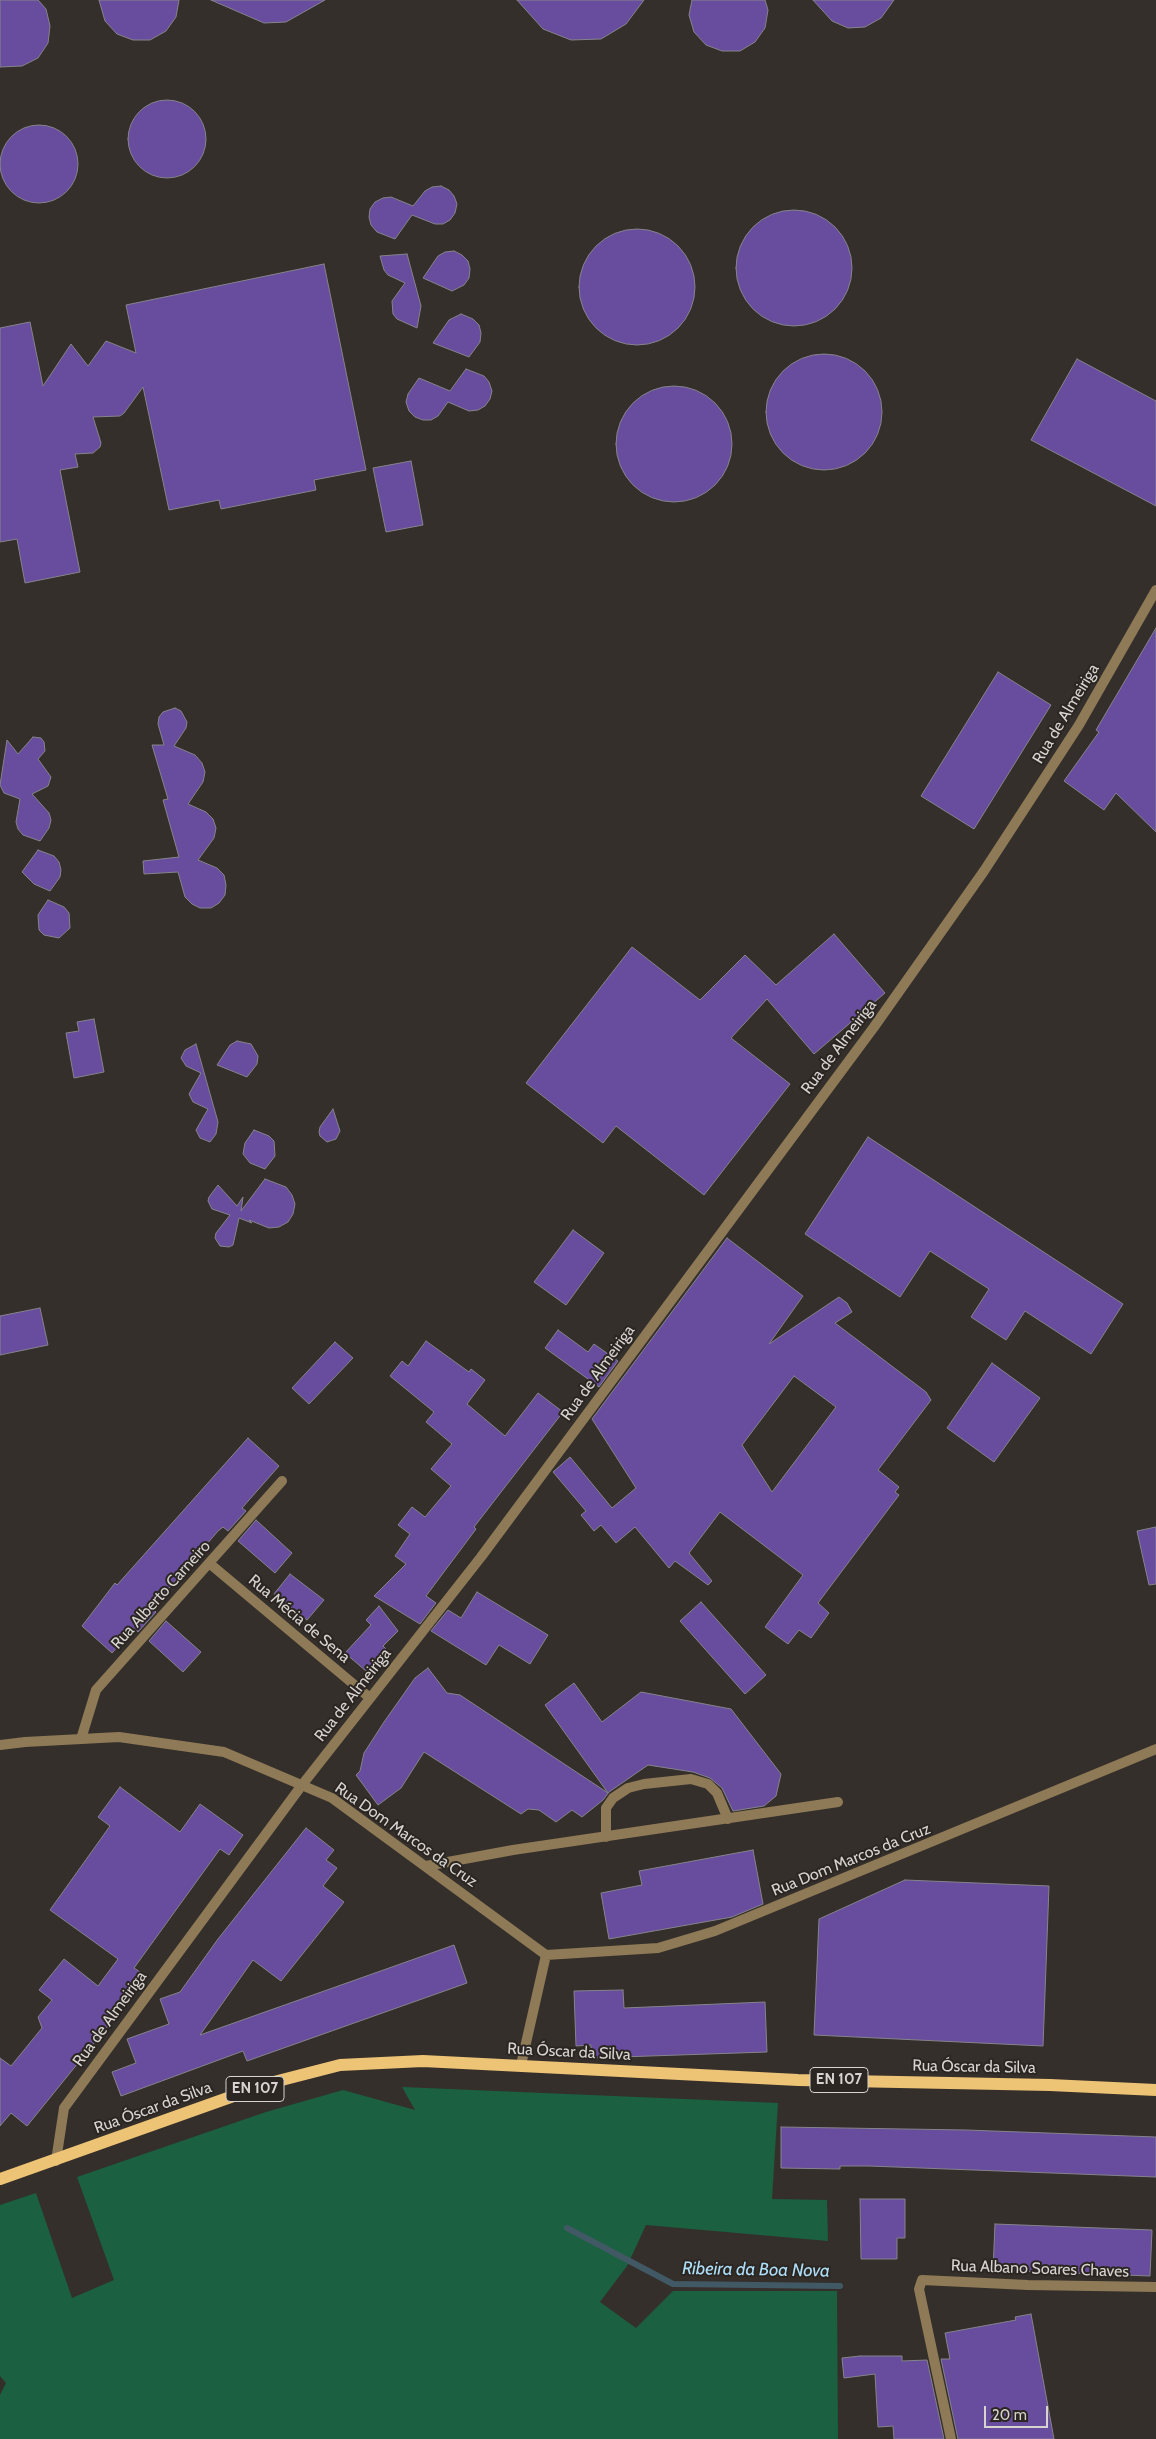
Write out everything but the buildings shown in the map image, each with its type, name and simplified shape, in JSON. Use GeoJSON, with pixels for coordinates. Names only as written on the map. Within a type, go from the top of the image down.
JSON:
{"type":"FeatureCollection","features":[{"type":"Feature","properties":{"kind":"main road","name":"Rua Óscar da Silva"},"geometry":{"type":"LineString","coordinates":[[0,2179],[56,2161],[270,2083],[340,2065],[423,2061],[798,2080],[1050,2085],[1156,2090]]}},
{"type":"Feature","properties":{"kind":"street","name":"Rua de Almeiriga"},"geometry":{"type":"LineString","coordinates":[[56,2161],[64,2108],[302,1785],[481,1558],[880,1019],[984,871],[1080,725],[1156,590]]}},
{"type":"Feature","properties":{"kind":"street","name":"Rua Alberto Carneiro"},"geometry":{"type":"LineString","coordinates":[[81,1739],[96,1690],[282,1481]]}},
{"type":"Feature","properties":{"kind":"street","name":"Rua Mécia de Sena"},"geometry":{"type":"LineString","coordinates":[[209,1563],[370,1698]]}},
{"type":"Feature","properties":{"kind":"street","name":"Rua Dom Marcos da Cruz"},"geometry":{"type":"LineString","coordinates":[[0,1745],[118,1737],[224,1752],[332,1798],[546,1954],[658,1948],[715,1931],[1156,1749]]}},
{"type":"Feature","properties":{"kind":"street"},"geometry":{"type":"LineString","coordinates":[[606,1837],[606,1808],[612,1798],[628,1788],[652,1783],[691,1779],[708,1784],[717,1792],[728,1819]]}},
{"type":"Feature","properties":{"kind":"street"},"geometry":{"type":"LineString","coordinates":[[426,1866],[513,1850],[838,1802]]}},
{"type":"Feature","properties":{"kind":"street"},"geometry":{"type":"LineString","coordinates":[[521,2065],[546,1954]]}},
{"type":"Feature","properties":{"kind":"street","name":"Rua Albano Soares Chaves"},"geometry":{"type":"LineString","coordinates":[[951,2439],[919,2289],[922,2280],[1156,2288]]}},
{"type":"Feature","properties":{"kind":"green space"},"geometry":{"type":"Polygon","coordinates":[[[402,2087],[778,2103],[772,2199],[827,2200],[828,2241],[646,2225],[627,2266],[600,2302],[636,2328],[673,2291],[837,2291],[838,2439],[0,2439],[0,2395],[6,2383],[0,2376],[0,2205],[36,2193],[72,2298],[114,2280],[77,2177],[266,2112],[343,2090],[415,2110],[402,2087]]]}},
{"type":"Feature","properties":{"kind":"waterway","name":"Ribeira da Boa Nova"},"geometry":{"type":"LineString","coordinates":[[567,2228],[673,2284],[840,2286]]}}]}
